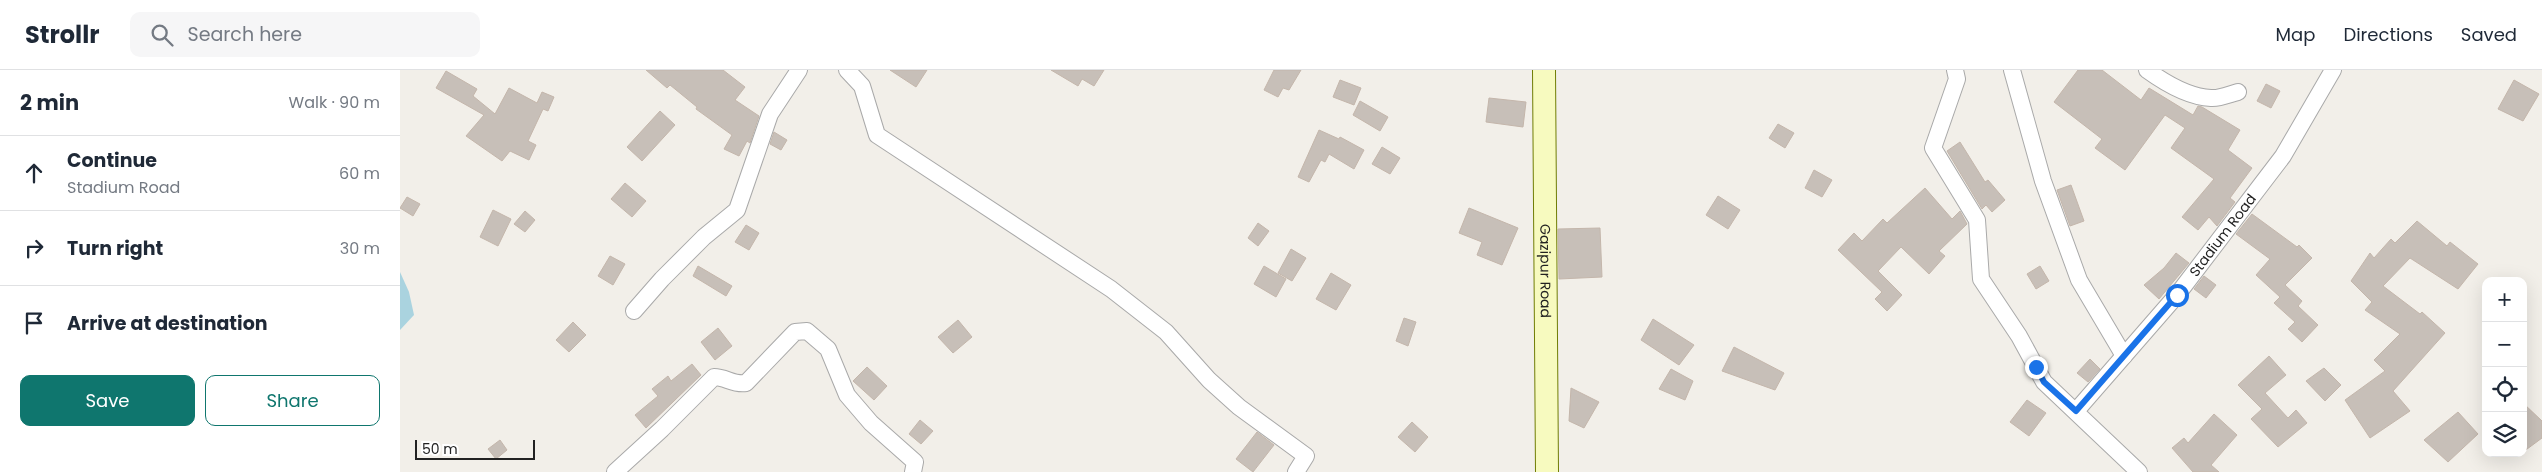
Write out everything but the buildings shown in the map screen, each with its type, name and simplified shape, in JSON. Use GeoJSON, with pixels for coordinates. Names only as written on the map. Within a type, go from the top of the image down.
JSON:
{"type":"FeatureCollection","features":[{"type":"Feature","properties":{"kind":"street"},"geometry":{"type":"LineString","coordinates":[[634,311],[697,244],[737,210],[770,114],[799,70]]}},
{"type":"Feature","properties":{"kind":"street"},"geometry":{"type":"LineString","coordinates":[[847,70],[862,86],[877,135],[1111,289],[1166,332],[1209,380],[1239,407],[1306,456],[1296,472]]}},
{"type":"Feature","properties":{"kind":"street","name":"Gazipur Road"},"geometry":{"type":"LineString","coordinates":[[1544,70],[1547,472]]}},
{"type":"Feature","properties":{"kind":"street"},"geometry":{"type":"LineString","coordinates":[[1955,70],[1957,79],[1933,148],[1977,220],[1981,279],[2019,336],[2044,382],[2140,472]]}},
{"type":"Feature","properties":{"kind":"street"},"geometry":{"type":"LineString","coordinates":[[2012,70],[2043,180],[2079,280],[2124,356]]}},
{"type":"Feature","properties":{"kind":"street"},"geometry":{"type":"LineString","coordinates":[[2148,70],[2173,86],[2192,95],[2212,99],[2238,92]]}},
{"type":"Feature","properties":{"kind":"street","name":"Stadium Road"},"geometry":{"type":"LineString","coordinates":[[2076,411],[2177,295],[2283,156],[2333,70]]}},
{"type":"Feature","properties":{"kind":"street"},"geometry":{"type":"LineString","coordinates":[[615,472],[662,429],[714,376],[730,383],[746,383],[796,332],[807,331],[828,349],[847,396],[871,423],[915,462],[913,472]]}},
{"type":"Feature","properties":{"kind":"water"},"geometry":{"type":"Polygon","coordinates":[[[400,272],[409,292],[414,315],[400,330],[400,272]]]}},
{"type":"Feature","properties":{"kind":"route"},"geometry":{"type":"LineString","coordinates":[[2036,367],[2044,382],[2076,411],[2177,295]]}}]}
